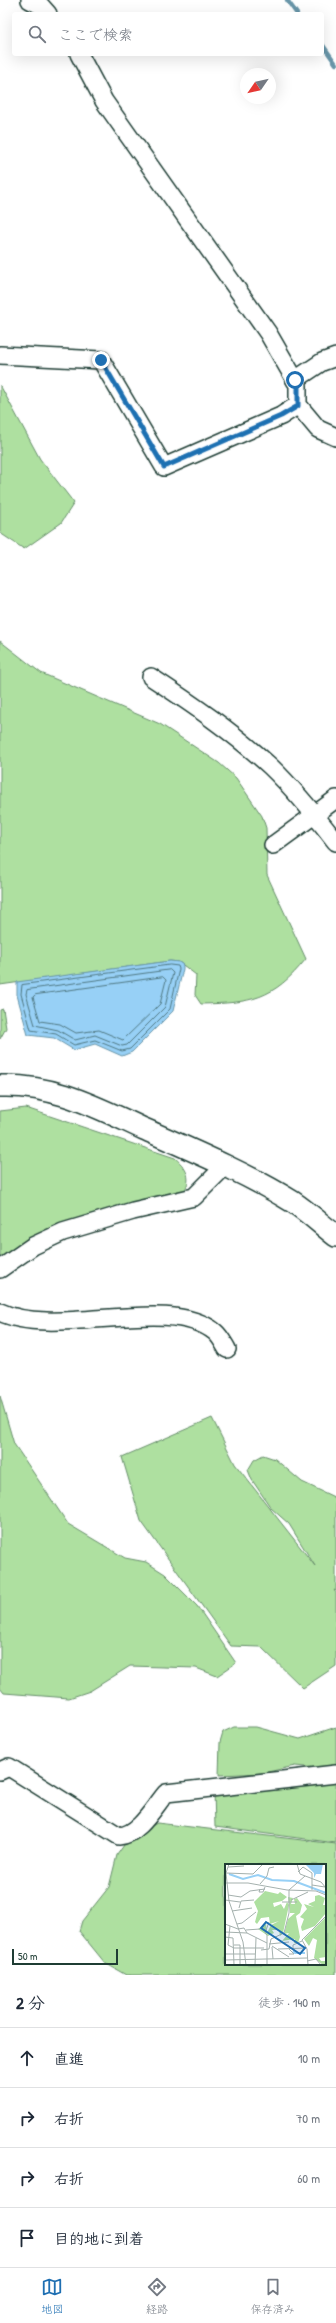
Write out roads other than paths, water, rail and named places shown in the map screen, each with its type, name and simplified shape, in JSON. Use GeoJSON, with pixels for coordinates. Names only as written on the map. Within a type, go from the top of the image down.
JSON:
{"type":"FeatureCollection","features":[{"type":"Feature","properties":{"kind":"street"},"geometry":{"type":"LineString","coordinates":[[30,0],[40,5],[46,12]]}},
{"type":"Feature","properties":{"kind":"street"},"geometry":{"type":"LineString","coordinates":[[80,56],[104,101],[268,333],[298,385],[298,406],[318,429],[336,438]]}},
{"type":"Feature","properties":{"kind":"street"},"geometry":{"type":"LineString","coordinates":[[0,356],[101,360],[164,467],[281,416],[298,406]]}},
{"type":"Feature","properties":{"kind":"street"},"geometry":{"type":"LineString","coordinates":[[295,380],[322,362],[336,357]]}},
{"type":"Feature","properties":{"kind":"street"},"geometry":{"type":"LineString","coordinates":[[151,677],[205,712],[270,766],[315,815],[336,842]]}},
{"type":"Feature","properties":{"kind":"street"},"geometry":{"type":"LineString","coordinates":[[273,845],[336,799]]}},
{"type":"Feature","properties":{"kind":"street"},"geometry":{"type":"LineString","coordinates":[[0,1086],[20,1085],[47,1089],[75,1098],[226,1165],[294,1203],[336,1236]]}},
{"type":"Feature","properties":{"kind":"street"},"geometry":{"type":"LineString","coordinates":[[0,1270],[33,1246],[63,1232],[133,1211],[194,1197],[226,1165]]}},
{"type":"Feature","properties":{"kind":"street"},"geometry":{"type":"LineString","coordinates":[[0,1312],[12,1317],[36,1321],[166,1316],[194,1322],[215,1332],[227,1349]]}},
{"type":"Feature","properties":{"kind":"street"},"geometry":{"type":"LineString","coordinates":[[0,1771],[9,1767],[119,1836],[126,1836],[134,1831],[166,1793],[336,1774]]}},
{"type":"Feature","properties":{"kind":"water"},"geometry":{"type":"Polygon","coordinates":[[[170,961],[179,962],[183,965],[173,1011],[132,1052],[122,1056],[95,1044],[74,1050],[54,1038],[28,1035],[17,995],[17,982],[170,961]]]}},
{"type":"Feature","properties":{"kind":"waterway"},"geometry":{"type":"LineString","coordinates":[[287,0],[296,12]]}},
{"type":"Feature","properties":{"kind":"waterway"},"geometry":{"type":"LineString","coordinates":[[324,47],[336,64]]}}]}
